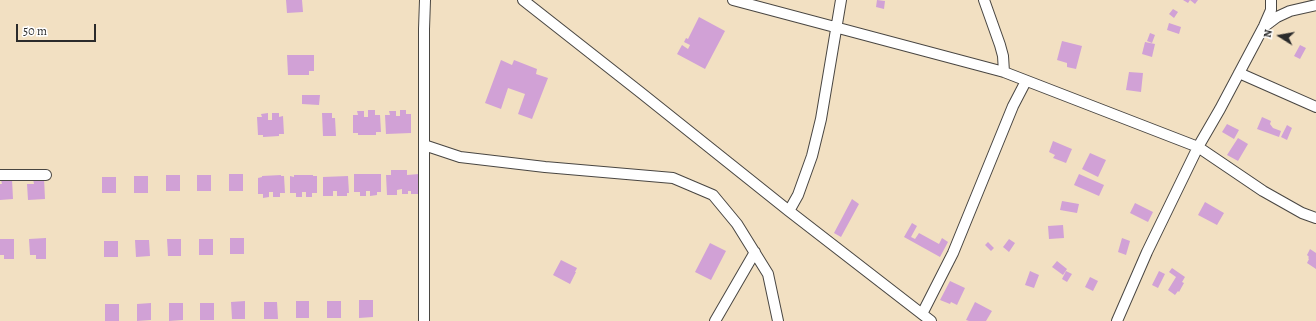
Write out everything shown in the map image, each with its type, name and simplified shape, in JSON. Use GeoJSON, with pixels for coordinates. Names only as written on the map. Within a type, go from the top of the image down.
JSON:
{"type":"FeatureCollection","features":[{"type":"Feature","properties":{"kind":"street"},"geometry":{"type":"LineString","coordinates":[[424,321],[424,29],[426,0]]}},
{"type":"Feature","properties":{"kind":"street"},"geometry":{"type":"LineString","coordinates":[[523,0],[928,319],[1012,106],[1026,81]]}},
{"type":"Feature","properties":{"kind":"street"},"geometry":{"type":"LineString","coordinates":[[733,0],[1004,72],[1198,147],[1263,191],[1302,213],[1316,218]]}},
{"type":"Feature","properties":{"kind":"street"},"geometry":{"type":"LineString","coordinates":[[789,210],[798,195],[812,156],[821,119],[841,0]]}},
{"type":"Feature","properties":{"kind":"street"},"geometry":{"type":"LineString","coordinates":[[984,0],[1000,45],[1003,56],[1004,72]]}},
{"type":"Feature","properties":{"kind":"street"},"geometry":{"type":"LineString","coordinates":[[1118,321],[1147,252],[1198,147],[1264,26],[1271,10],[1271,0]]}},
{"type":"Feature","properties":{"kind":"street"},"geometry":{"type":"LineString","coordinates":[[1264,26],[1277,17],[1311,3]]}},
{"type":"Feature","properties":{"kind":"street"},"geometry":{"type":"LineString","coordinates":[[1239,72],[1316,107]]}},
{"type":"Feature","properties":{"kind":"street"},"geometry":{"type":"LineString","coordinates":[[424,144],[460,157],[545,167],[673,178],[713,194],[737,224],[768,274],[778,321]]}},
{"type":"Feature","properties":{"kind":"street"},"geometry":{"type":"LineString","coordinates":[[0,175],[46,175]]}},
{"type":"Feature","properties":{"kind":"street"},"geometry":{"type":"LineString","coordinates":[[715,321],[755,252]]}},
{"type":"Feature","properties":{"kind":"building"},"geometry":{"type":"Polygon","coordinates":[[[286,0],[302,0],[303,12],[287,13],[286,0]]]}},
{"type":"Feature","properties":{"kind":"building"},"geometry":{"type":"Polygon","coordinates":[[[877,0],[885,1],[884,9],[876,7],[877,0]]]}},
{"type":"Feature","properties":{"kind":"building"},"geometry":{"type":"Polygon","coordinates":[[[1183,0],[1190,0],[1188,3],[1183,0]]]}},
{"type":"Feature","properties":{"kind":"building"},"geometry":{"type":"Polygon","coordinates":[[[1190,0],[1198,0],[1195,4],[1190,0]]]}},
{"type":"Feature","properties":{"kind":"building"},"geometry":{"type":"Polygon","coordinates":[[[1173,9],[1178,12],[1174,18],[1169,14],[1173,9]]]}},
{"type":"Feature","properties":{"kind":"building"},"geometry":{"type":"Polygon","coordinates":[[[699,17],[725,31],[705,69],[677,54],[682,45],[688,49],[690,45],[684,42],[686,38],[688,39],[699,17]]]}},
{"type":"Feature","properties":{"kind":"building"},"geometry":{"type":"Polygon","coordinates":[[[1169,23],[1181,27],[1179,34],[1167,30],[1169,23]]]}},
{"type":"Feature","properties":{"kind":"building"},"geometry":{"type":"Polygon","coordinates":[[[1150,33],[1155,35],[1152,43],[1147,41],[1150,33]]]}},
{"type":"Feature","properties":{"kind":"building"},"geometry":{"type":"Polygon","coordinates":[[[1062,41],[1082,46],[1076,69],[1067,67],[1067,63],[1057,60],[1062,41]]]}},
{"type":"Feature","properties":{"kind":"building"},"geometry":{"type":"Polygon","coordinates":[[[1145,42],[1155,44],[1152,57],[1142,54],[1145,42]]]}},
{"type":"Feature","properties":{"kind":"building"},"geometry":{"type":"Polygon","coordinates":[[[1300,45],[1306,48],[1300,59],[1294,56],[1300,45]]]}},
{"type":"Feature","properties":{"kind":"building"},"geometry":{"type":"Polygon","coordinates":[[[287,55],[314,55],[314,71],[309,71],[309,75],[288,75],[287,55]]]}},
{"type":"Feature","properties":{"kind":"building"},"geometry":{"type":"Polygon","coordinates":[[[501,60],[512,65],[514,60],[537,69],[536,74],[548,78],[532,119],[518,114],[525,94],[508,88],[501,109],[485,103],[501,60]]]}},
{"type":"Feature","properties":{"kind":"building"},"geometry":{"type":"Polygon","coordinates":[[[1129,72],[1143,73],[1141,92],[1126,90],[1129,72]]]}},
{"type":"Feature","properties":{"kind":"building"},"geometry":{"type":"Polygon","coordinates":[[[302,95],[320,95],[319,105],[302,104],[302,95]]]}},
{"type":"Feature","properties":{"kind":"building"},"geometry":{"type":"Polygon","coordinates":[[[368,110],[375,110],[375,115],[380,115],[381,132],[376,132],[376,135],[358,135],[358,133],[353,133],[353,115],[358,115],[357,111],[364,111],[364,117],[368,117],[368,110]]]}},
{"type":"Feature","properties":{"kind":"building"},"geometry":{"type":"Polygon","coordinates":[[[400,110],[406,110],[406,114],[411,114],[411,133],[386,134],[385,115],[390,115],[389,111],[396,111],[396,116],[400,116],[400,110]]]}},
{"type":"Feature","properties":{"kind":"building"},"geometry":{"type":"Polygon","coordinates":[[[268,113],[268,120],[272,120],[272,113],[279,113],[279,117],[283,116],[284,134],[279,134],[279,136],[263,137],[263,135],[258,135],[257,117],[262,117],[261,114],[268,113]]]}},
{"type":"Feature","properties":{"kind":"building"},"geometry":{"type":"Polygon","coordinates":[[[322,113],[332,113],[332,118],[335,118],[336,136],[323,136],[322,113]]]}},
{"type":"Feature","properties":{"kind":"building"},"geometry":{"type":"Polygon","coordinates":[[[1262,117],[1271,121],[1270,124],[1273,128],[1281,131],[1279,137],[1257,129],[1262,117]]]}},
{"type":"Feature","properties":{"kind":"building"},"geometry":{"type":"Polygon","coordinates":[[[1227,124],[1239,130],[1234,139],[1222,132],[1227,124]]]}},
{"type":"Feature","properties":{"kind":"building"},"geometry":{"type":"Polygon","coordinates":[[[1287,125],[1292,128],[1287,140],[1281,137],[1287,125]]]}},
{"type":"Feature","properties":{"kind":"building"},"geometry":{"type":"Polygon","coordinates":[[[1238,138],[1248,144],[1238,161],[1227,155],[1238,138]]]}},
{"type":"Feature","properties":{"kind":"building"},"geometry":{"type":"Polygon","coordinates":[[[1053,141],[1072,149],[1066,163],[1053,158],[1055,155],[1049,152],[1053,141]]]}},
{"type":"Feature","properties":{"kind":"building"},"geometry":{"type":"Polygon","coordinates":[[[1090,153],[1106,160],[1098,177],[1082,169],[1090,153]]]}},
{"type":"Feature","properties":{"kind":"building"},"geometry":{"type":"Polygon","coordinates":[[[391,170],[407,170],[407,175],[419,174],[420,194],[411,194],[411,191],[408,191],[408,194],[402,194],[402,189],[397,190],[397,195],[387,195],[386,175],[391,175],[391,170]]]}},
{"type":"Feature","properties":{"kind":"building"},"geometry":{"type":"Polygon","coordinates":[[[229,174],[243,174],[243,191],[229,191],[229,174]]]}},
{"type":"Feature","properties":{"kind":"building"},"geometry":{"type":"Polygon","coordinates":[[[354,174],[381,174],[381,192],[377,192],[377,195],[370,196],[370,191],[366,191],[366,196],[360,196],[360,192],[354,192],[354,174]]]}},
{"type":"Feature","properties":{"kind":"building"},"geometry":{"type":"Polygon","coordinates":[[[1079,174],[1104,185],[1099,196],[1074,185],[1079,174]]]}},
{"type":"Feature","properties":{"kind":"building"},"geometry":{"type":"Polygon","coordinates":[[[166,175],[180,175],[180,191],[166,191],[166,175]]]}},
{"type":"Feature","properties":{"kind":"building"},"geometry":{"type":"Polygon","coordinates":[[[197,175],[211,175],[211,191],[197,191],[197,175]]]}},
{"type":"Feature","properties":{"kind":"building"},"geometry":{"type":"Polygon","coordinates":[[[294,175],[317,176],[317,193],[312,193],[312,197],[306,197],[306,192],[302,192],[302,197],[296,197],[296,193],[290,193],[290,176],[294,177],[294,175]]]}},
{"type":"Feature","properties":{"kind":"building"},"geometry":{"type":"Polygon","coordinates":[[[134,176],[148,176],[148,193],[134,193],[134,176]]]}},
{"type":"Feature","properties":{"kind":"building"},"geometry":{"type":"Polygon","coordinates":[[[262,176],[284,176],[285,193],[280,193],[280,197],[273,197],[273,192],[269,192],[269,197],[263,198],[263,194],[258,194],[258,178],[262,176]]]}},
{"type":"Feature","properties":{"kind":"building"},"geometry":{"type":"Polygon","coordinates":[[[348,176],[349,193],[347,193],[347,196],[337,196],[337,191],[333,191],[333,196],[323,196],[323,177],[348,176]]]}},
{"type":"Feature","properties":{"kind":"building"},"geometry":{"type":"Polygon","coordinates":[[[102,177],[116,177],[116,193],[102,193],[102,177]]]}},
{"type":"Feature","properties":{"kind":"building"},"geometry":{"type":"Polygon","coordinates":[[[44,178],[45,199],[28,200],[27,184],[34,184],[33,179],[44,178]]]}},
{"type":"Feature","properties":{"kind":"building"},"geometry":{"type":"Polygon","coordinates":[[[12,179],[13,199],[0,200],[1,180],[12,179]]]}},
{"type":"Feature","properties":{"kind":"building"},"geometry":{"type":"Polygon","coordinates":[[[852,199],[859,204],[841,237],[834,233],[852,199]]]}},
{"type":"Feature","properties":{"kind":"building"},"geometry":{"type":"Polygon","coordinates":[[[1062,201],[1079,204],[1077,213],[1060,210],[1062,201]]]}},
{"type":"Feature","properties":{"kind":"building"},"geometry":{"type":"Polygon","coordinates":[[[1205,202],[1224,213],[1217,225],[1198,215],[1205,202]]]}},
{"type":"Feature","properties":{"kind":"building"},"geometry":{"type":"Polygon","coordinates":[[[1135,203],[1153,212],[1148,222],[1130,213],[1135,203]]]}},
{"type":"Feature","properties":{"kind":"building"},"geometry":{"type":"Polygon","coordinates":[[[912,223],[917,226],[911,237],[915,239],[919,233],[939,244],[942,238],[948,242],[940,257],[904,237],[912,223]]]}},
{"type":"Feature","properties":{"kind":"building"},"geometry":{"type":"Polygon","coordinates":[[[1063,225],[1064,238],[1049,239],[1048,226],[1063,225]]]}},
{"type":"Feature","properties":{"kind":"building"},"geometry":{"type":"Polygon","coordinates":[[[46,238],[46,259],[36,259],[36,255],[30,255],[29,239],[46,238]]]}},
{"type":"Feature","properties":{"kind":"building"},"geometry":{"type":"Polygon","coordinates":[[[230,238],[244,238],[244,254],[230,254],[230,238]]]}},
{"type":"Feature","properties":{"kind":"building"},"geometry":{"type":"Polygon","coordinates":[[[1122,238],[1130,241],[1126,255],[1118,252],[1122,238]]]}},
{"type":"Feature","properties":{"kind":"building"},"geometry":{"type":"Polygon","coordinates":[[[0,239],[14,239],[14,259],[4,259],[4,255],[0,255],[0,239]]]}},
{"type":"Feature","properties":{"kind":"building"},"geometry":{"type":"Polygon","coordinates":[[[167,239],[181,239],[181,256],[168,256],[167,239]]]}},
{"type":"Feature","properties":{"kind":"building"},"geometry":{"type":"Polygon","coordinates":[[[199,239],[213,239],[213,255],[199,255],[199,239]]]}},
{"type":"Feature","properties":{"kind":"building"},"geometry":{"type":"Polygon","coordinates":[[[1009,239],[1015,243],[1009,252],[1003,247],[1009,239]]]}},
{"type":"Feature","properties":{"kind":"building"},"geometry":{"type":"Polygon","coordinates":[[[135,240],[149,240],[150,256],[136,257],[135,240]]]}},
{"type":"Feature","properties":{"kind":"building"},"geometry":{"type":"Polygon","coordinates":[[[104,241],[118,241],[118,257],[104,257],[104,241]]]}},
{"type":"Feature","properties":{"kind":"building"},"geometry":{"type":"Polygon","coordinates":[[[988,242],[994,248],[991,251],[985,245],[988,242]]]}},
{"type":"Feature","properties":{"kind":"building"},"geometry":{"type":"Polygon","coordinates":[[[710,243],[726,251],[711,280],[695,272],[710,243]]]}},
{"type":"Feature","properties":{"kind":"building"},"geometry":{"type":"Polygon","coordinates":[[[1310,249],[1316,253],[1316,269],[1307,263],[1309,257],[1307,255],[1310,249]]]}},
{"type":"Feature","properties":{"kind":"building"},"geometry":{"type":"Polygon","coordinates":[[[561,260],[577,268],[570,284],[553,275],[561,260]]]}},
{"type":"Feature","properties":{"kind":"building"},"geometry":{"type":"Polygon","coordinates":[[[1057,261],[1067,269],[1063,275],[1052,267],[1057,261]]]}},
{"type":"Feature","properties":{"kind":"building"},"geometry":{"type":"Polygon","coordinates":[[[1172,268],[1185,277],[1182,282],[1184,283],[1179,292],[1178,291],[1175,295],[1168,290],[1176,277],[1169,272],[1172,268]]]}},
{"type":"Feature","properties":{"kind":"building"},"geometry":{"type":"Polygon","coordinates":[[[1030,271],[1039,275],[1034,288],[1025,285],[1030,271]]]}},
{"type":"Feature","properties":{"kind":"building"},"geometry":{"type":"Polygon","coordinates":[[[1066,271],[1072,274],[1067,282],[1062,279],[1066,271]]]}},
{"type":"Feature","properties":{"kind":"building"},"geometry":{"type":"Polygon","coordinates":[[[1159,271],[1165,274],[1158,288],[1152,285],[1159,271]]]}},
{"type":"Feature","properties":{"kind":"building"},"geometry":{"type":"Polygon","coordinates":[[[1090,277],[1098,281],[1093,291],[1085,287],[1090,277]]]}},
{"type":"Feature","properties":{"kind":"building"},"geometry":{"type":"Polygon","coordinates":[[[950,281],[965,288],[957,305],[940,300],[950,281]]]}},
{"type":"Feature","properties":{"kind":"building"},"geometry":{"type":"Polygon","coordinates":[[[359,300],[373,300],[373,317],[359,318],[359,300]]]}},
{"type":"Feature","properties":{"kind":"building"},"geometry":{"type":"Polygon","coordinates":[[[245,301],[245,319],[232,319],[231,302],[245,301]]]}},
{"type":"Feature","properties":{"kind":"building"},"geometry":{"type":"Polygon","coordinates":[[[296,301],[309,301],[309,318],[296,318],[296,301]]]}},
{"type":"Feature","properties":{"kind":"building"},"geometry":{"type":"Polygon","coordinates":[[[327,301],[341,301],[341,318],[327,318],[327,301]]]}},
{"type":"Feature","properties":{"kind":"building"},"geometry":{"type":"Polygon","coordinates":[[[264,302],[277,302],[278,319],[264,319],[264,302]]]}},
{"type":"Feature","properties":{"kind":"building"},"geometry":{"type":"Polygon","coordinates":[[[975,302],[992,311],[986,321],[966,320],[975,302]]]}},
{"type":"Feature","properties":{"kind":"building"},"geometry":{"type":"Polygon","coordinates":[[[151,303],[151,320],[137,321],[137,304],[151,303]]]}},
{"type":"Feature","properties":{"kind":"building"},"geometry":{"type":"Polygon","coordinates":[[[169,303],[183,303],[183,320],[169,321],[169,303]]]}},
{"type":"Feature","properties":{"kind":"building"},"geometry":{"type":"Polygon","coordinates":[[[200,303],[214,303],[214,320],[200,320],[200,303]]]}},
{"type":"Feature","properties":{"kind":"building"},"geometry":{"type":"Polygon","coordinates":[[[105,304],[119,304],[119,321],[105,321],[105,304]]]}}]}
